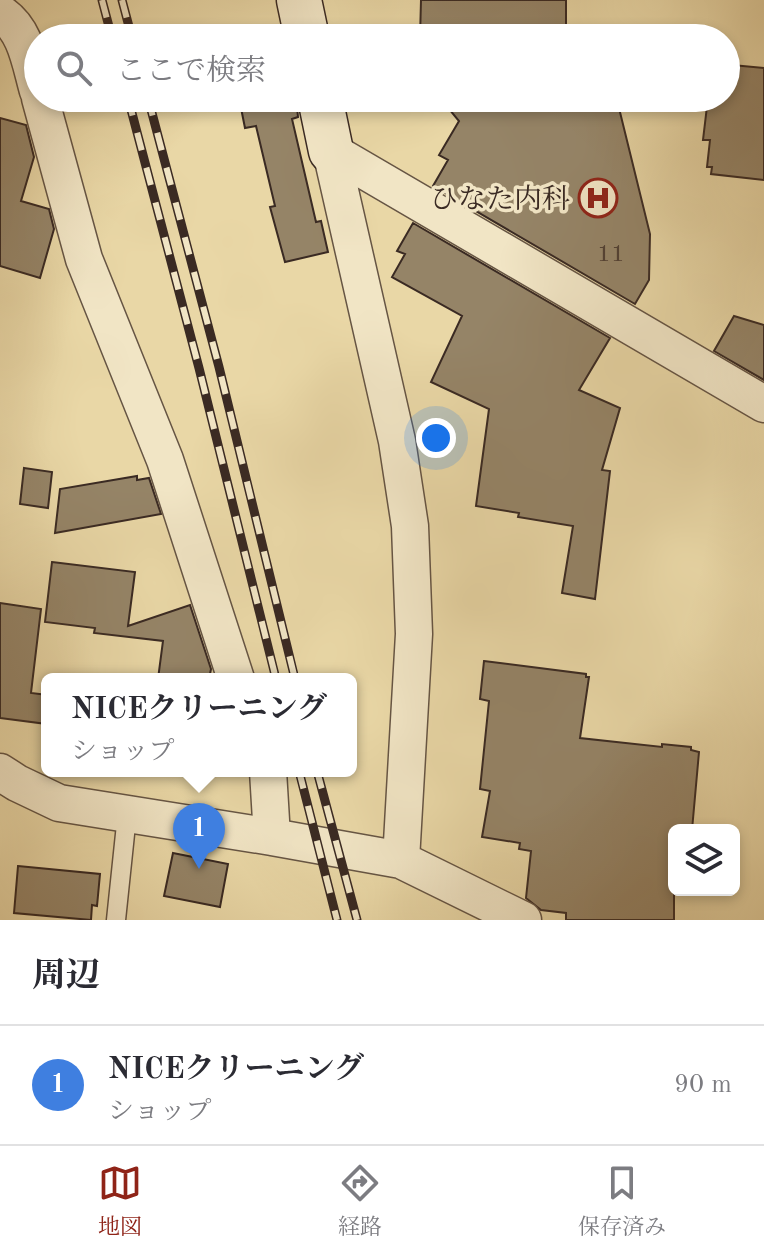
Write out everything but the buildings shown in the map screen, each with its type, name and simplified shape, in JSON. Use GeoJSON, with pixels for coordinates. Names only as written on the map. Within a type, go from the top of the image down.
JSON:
{"type":"FeatureCollection","features":[{"type":"Feature","properties":{"kind":"main road"},"geometry":{"type":"LineString","coordinates":[[299,0],[304,24]]}},
{"type":"Feature","properties":{"kind":"main road"},"geometry":{"type":"LineString","coordinates":[[323,112],[331,151]]}},
{"type":"Feature","properties":{"kind":"street"},"geometry":{"type":"LineString","coordinates":[[0,13],[9,19],[24,39]]}},
{"type":"Feature","properties":{"kind":"street"},"geometry":{"type":"LineString","coordinates":[[44,112],[84,259],[165,460],[234,673]]}},
{"type":"Feature","properties":{"kind":"street"},"geometry":{"type":"LineString","coordinates":[[331,151],[764,404]]}},
{"type":"Feature","properties":{"kind":"street"},"geometry":{"type":"LineString","coordinates":[[331,151],[397,441],[410,526],[414,634],[401,860]]}},
{"type":"Feature","properties":{"kind":"street"},"geometry":{"type":"LineString","coordinates":[[0,772],[59,803],[401,860],[523,920]]}},
{"type":"Feature","properties":{"kind":"street"},"geometry":{"type":"LineString","coordinates":[[268,777],[272,837]]}},
{"type":"Feature","properties":{"kind":"lane"},"geometry":{"type":"LineString","coordinates":[[116,920],[127,815]]}},
{"type":"Feature","properties":{"kind":"railway"},"geometry":{"type":"LineString","coordinates":[[102,0],[108,24]]}},
{"type":"Feature","properties":{"kind":"railway"},"geometry":{"type":"LineString","coordinates":[[122,0],[128,24]]}},
{"type":"Feature","properties":{"kind":"railway"},"geometry":{"type":"LineString","coordinates":[[132,112],[275,673]]}},
{"type":"Feature","properties":{"kind":"railway"},"geometry":{"type":"LineString","coordinates":[[152,112],[219,367],[294,673]]}},
{"type":"Feature","properties":{"kind":"railway"},"geometry":{"type":"LineString","coordinates":[[301,777],[337,920]]}},
{"type":"Feature","properties":{"kind":"railway"},"geometry":{"type":"LineString","coordinates":[[319,777],[357,920]]}},
{"type":"Feature","properties":{"kind":"place","name":"ひなた内科"},"geometry":{"type":"Point","coordinates":[598,198]}},
{"type":"Feature","properties":{"kind":"place","name":"NICEクリーニング"},"geometry":{"type":"Point","coordinates":[199,869]}}]}
